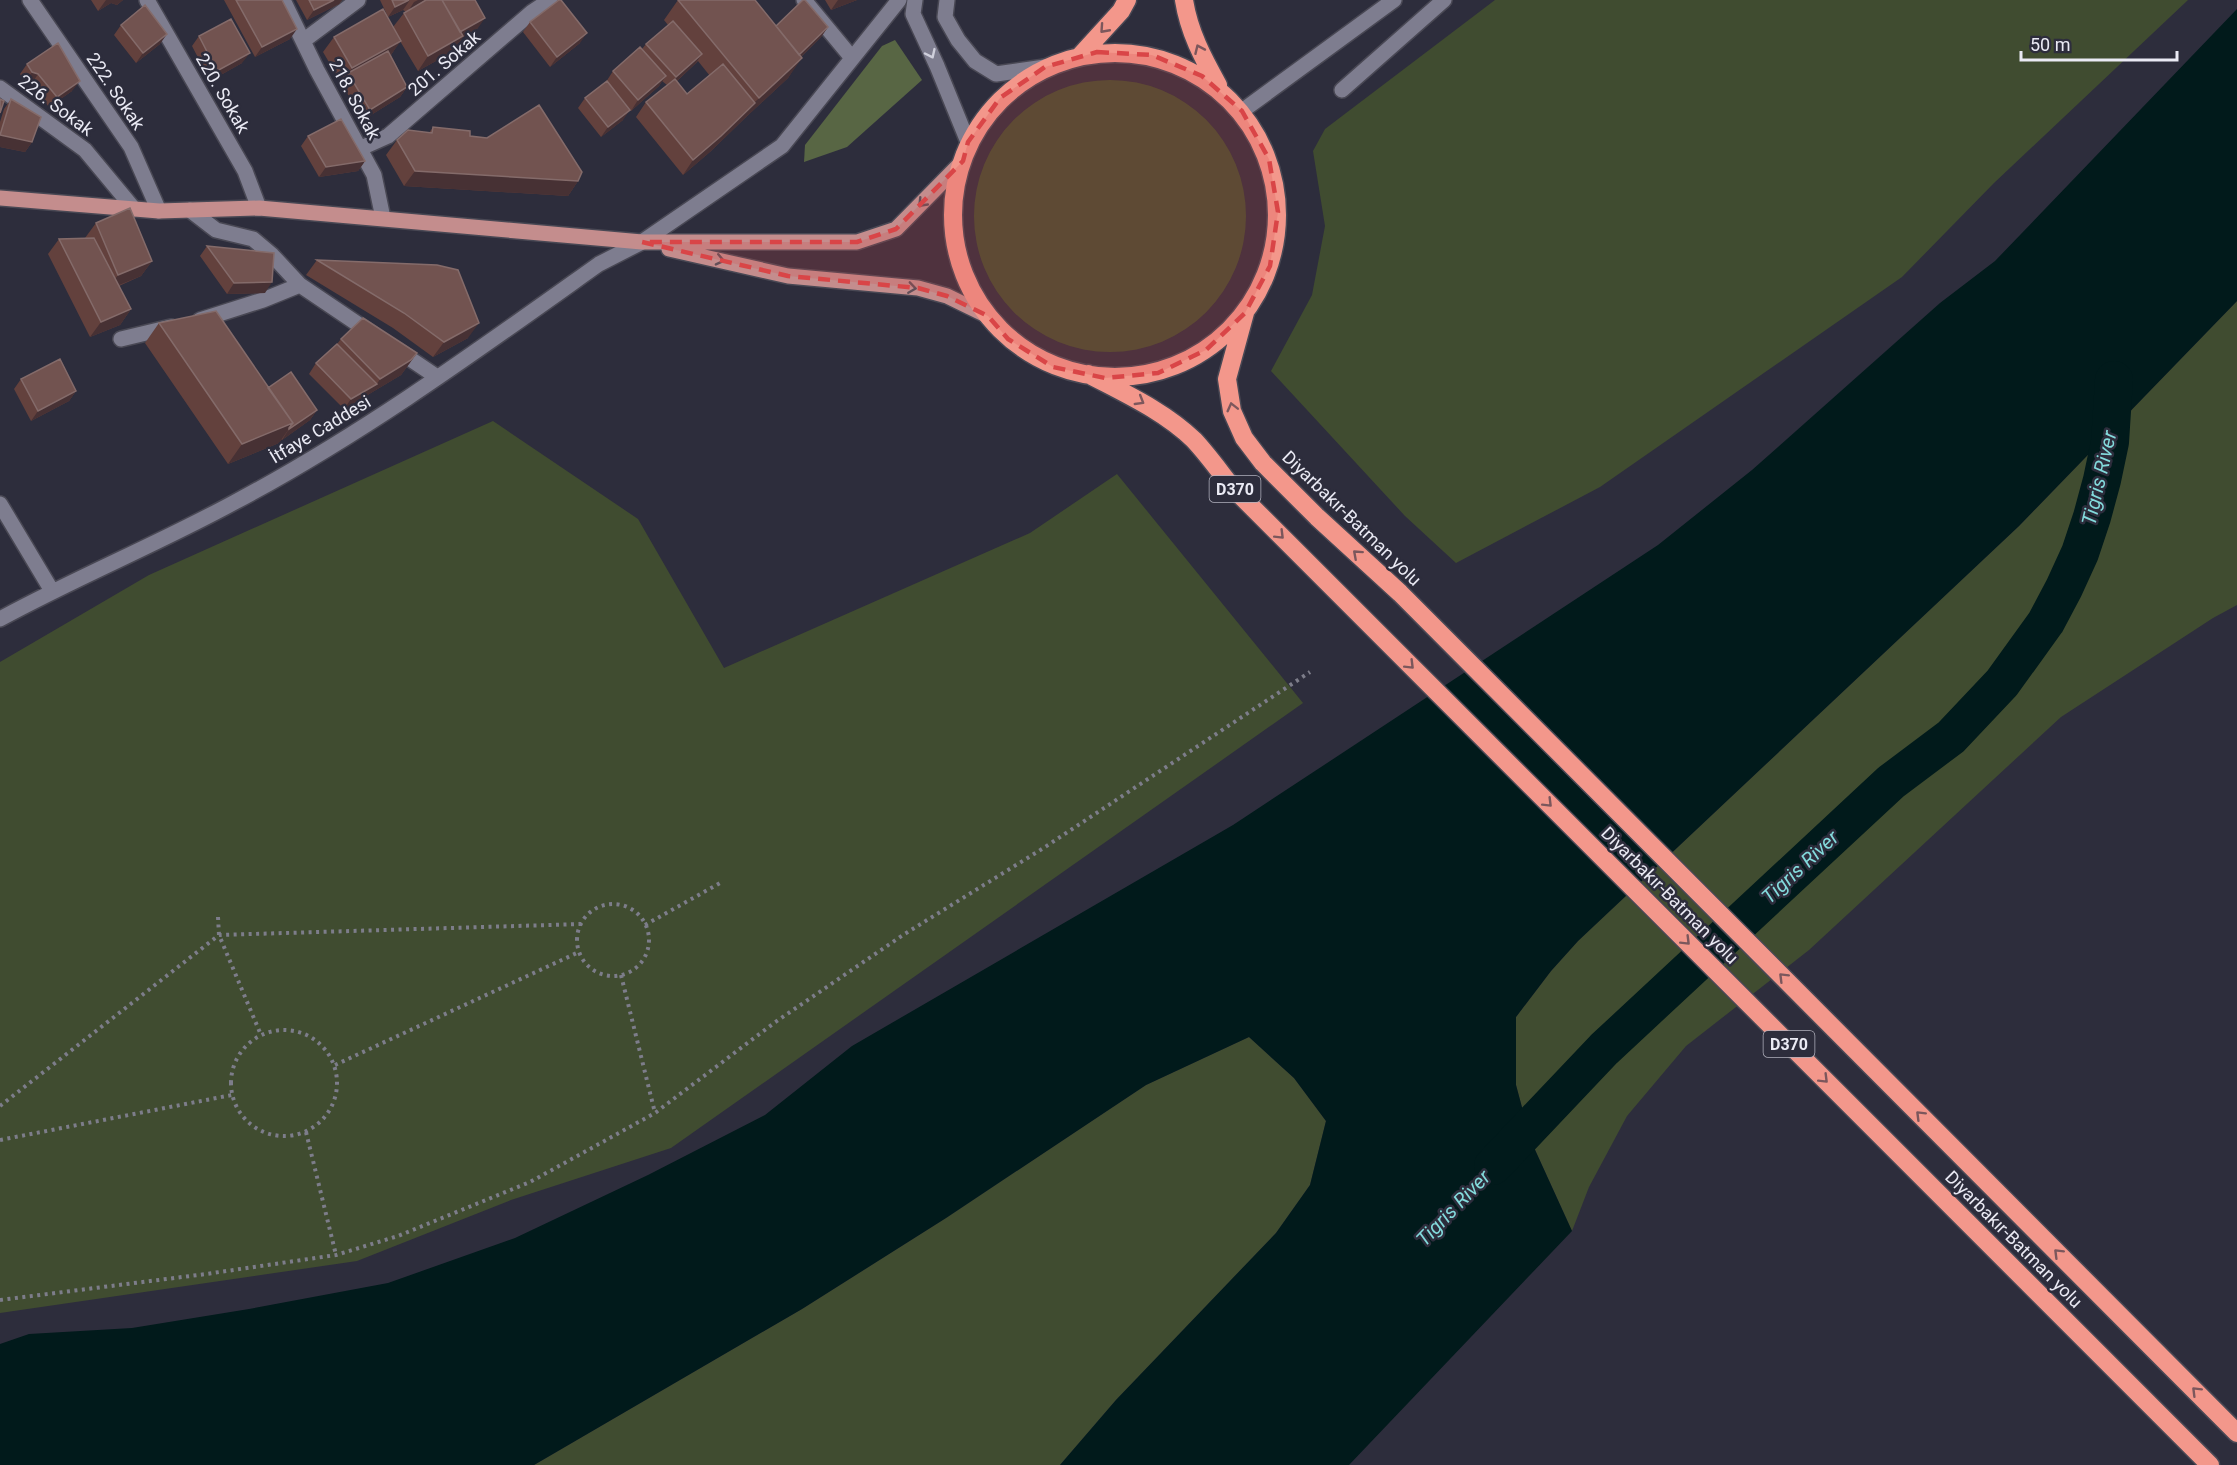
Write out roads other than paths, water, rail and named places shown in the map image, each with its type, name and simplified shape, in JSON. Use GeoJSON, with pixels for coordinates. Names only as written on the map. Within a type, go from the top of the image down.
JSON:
{"type":"FeatureCollection","features":[{"type":"Feature","properties":{"kind":"highway"},"geometry":{"type":"LineString","coordinates":[[1079,57],[1121,11],[1127,0]]}},
{"type":"Feature","properties":{"kind":"highway"},"geometry":{"type":"LineString","coordinates":[[1184,0],[1187,22],[1202,57],[1223,95]]}},
{"type":"Feature","properties":{"kind":"highway"},"geometry":{"type":"LineString","coordinates":[[1097,52],[1152,55],[1202,76],[1242,111],[1269,159],[1278,212],[1270,266],[1245,313],[1206,350],[1158,373],[1105,378],[1053,367],[1008,339],[988,316],[974,298],[955,248],[953,194],[968,142],[1000,98],[1045,67],[1097,52]]}},
{"type":"Feature","properties":{"kind":"highway","name":"Diyarbakır-Batman yolu"},"geometry":{"type":"LineString","coordinates":[[1245,313],[1227,379],[1232,411],[1244,438],[1263,463],[1317,517],[1400,593],[2237,1433]]}},
{"type":"Feature","properties":{"kind":"highway","name":"Diyarbakır-Batman yolu"},"geometry":{"type":"LineString","coordinates":[[1088,374],[1164,416],[1193,440],[1232,487],[2210,1465]]}},
{"type":"Feature","properties":{"kind":"main road"},"geometry":{"type":"LineString","coordinates":[[0,198],[159,211],[259,208],[642,242],[856,242],[896,229],[963,161]]}},
{"type":"Feature","properties":{"kind":"main road"},"geometry":{"type":"LineString","coordinates":[[642,242],[788,276],[918,288],[947,296],[988,316]]}},
{"type":"Feature","properties":{"kind":"street","name":"222. Sokak"},"geometry":{"type":"LineString","coordinates":[[30,0],[131,147],[159,211]]}},
{"type":"Feature","properties":{"kind":"street","name":"220. Sokak"},"geometry":{"type":"LineString","coordinates":[[147,0],[245,171],[259,208]]}},
{"type":"Feature","properties":{"kind":"street","name":"218. Sokak"},"geometry":{"type":"LineString","coordinates":[[284,0],[374,176],[383,218]]}},
{"type":"Feature","properties":{"kind":"street"},"geometry":{"type":"LineString","coordinates":[[303,41],[358,0]]}},
{"type":"Feature","properties":{"kind":"street","name":"201. Sokak"},"geometry":{"type":"LineString","coordinates":[[358,148],[388,136],[532,12],[550,0]]}},
{"type":"Feature","properties":{"kind":"street"},"geometry":{"type":"LineString","coordinates":[[804,0],[852,58]]}},
{"type":"Feature","properties":{"kind":"street","name":"İtfaye Caddesi"},"geometry":{"type":"LineString","coordinates":[[0,619],[52,591],[235,502],[357,432],[599,264],[642,242],[782,146],[899,0]]}},
{"type":"Feature","properties":{"kind":"street"},"geometry":{"type":"LineString","coordinates":[[915,0],[913,14],[968,142]]}},
{"type":"Feature","properties":{"kind":"street"},"geometry":{"type":"LineString","coordinates":[[947,0],[945,16],[958,40],[975,61],[996,74],[1045,67]]}},
{"type":"Feature","properties":{"kind":"street"},"geometry":{"type":"LineString","coordinates":[[1242,111],[1394,0]]}},
{"type":"Feature","properties":{"kind":"street"},"geometry":{"type":"LineString","coordinates":[[1342,90],[1444,0]]}},
{"type":"Feature","properties":{"kind":"street","name":"226. Sokak"},"geometry":{"type":"LineString","coordinates":[[0,88],[85,150],[134,209]]}},
{"type":"Feature","properties":{"kind":"street"},"geometry":{"type":"LineString","coordinates":[[190,210],[216,230],[253,239],[272,255],[300,285],[437,377]]}},
{"type":"Feature","properties":{"kind":"street"},"geometry":{"type":"LineString","coordinates":[[121,339],[187,324],[263,300],[300,285]]}},
{"type":"Feature","properties":{"kind":"street"},"geometry":{"type":"LineString","coordinates":[[0,504],[52,591]]}},
{"type":"Feature","properties":{"kind":"water"},"geometry":{"type":"Polygon","coordinates":[[[2237,9],[2237,301],[2019,526],[1578,941],[1551,971],[1516,1017],[1516,1085],[1531,1141],[1572,1231],[1349,1465],[1060,1465],[1116,1400],[1276,1233],[1310,1185],[1326,1121],[1294,1078],[1249,1037],[1146,1085],[946,1218],[802,1309],[534,1465],[0,1465],[0,1344],[29,1334],[132,1328],[388,1283],[515,1238],[648,1175],[765,1115],[852,1046],[1233,825],[1658,545],[1752,470],[1940,303],[1995,261],[2237,9]]]}},
{"type":"Feature","properties":{"kind":"waterway","name":"Tigris River"},"geometry":{"type":"LineString","coordinates":[[1493,1166],[1604,1049],[1891,782],[1951,737],[2002,683],[2046,622],[2080,553],[2092,517],[2110,442],[2114,380]]}}]}
